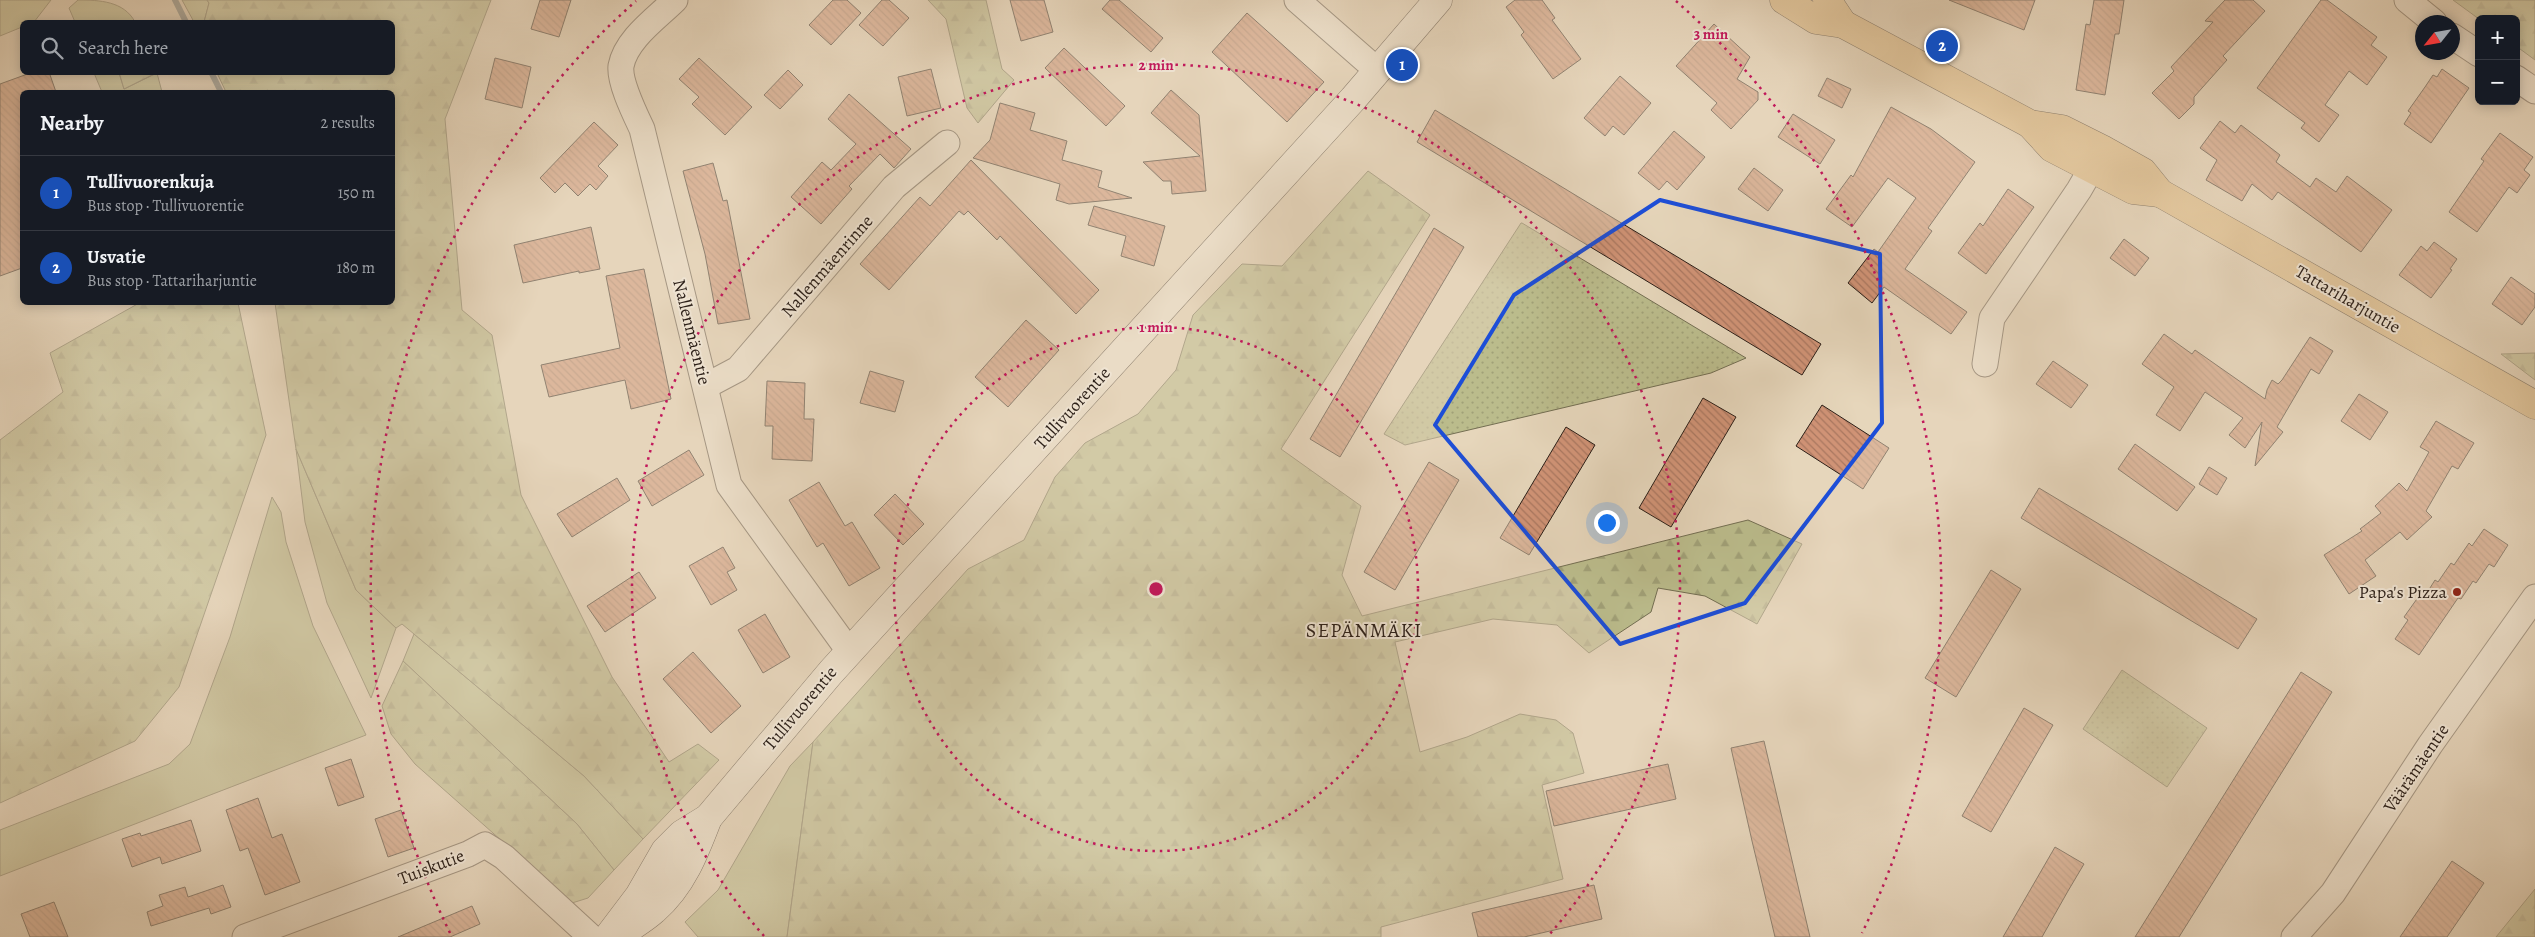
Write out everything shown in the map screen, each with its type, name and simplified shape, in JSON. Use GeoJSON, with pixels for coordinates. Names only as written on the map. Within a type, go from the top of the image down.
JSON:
{"type":"FeatureCollection","features":[{"type":"Feature","properties":{"kind":"main road","name":"Tullivuorentie"},"geometry":{"type":"LineString","coordinates":[[608,937],[639,896],[665,851],[682,834],[708,818],[849,651],[1378,71],[1438,0]]}},
{"type":"Feature","properties":{"kind":"main road","name":"Tattariharjuntie"},"geometry":{"type":"LineString","coordinates":[[1784,0],[1816,20],[1843,24],[2030,124],[2062,129],[2097,159],[2143,172],[2160,193],[2535,405]]}},
{"type":"Feature","properties":{"kind":"main road","name":"Tattariharjuntie"},"geometry":{"type":"LineString","coordinates":[[1827,0],[1843,24]]}},
{"type":"Feature","properties":{"kind":"main road","name":"Tullivuorentie"},"geometry":{"type":"LineString","coordinates":[[615,937],[654,910],[682,878],[695,853],[708,818]]}},
{"type":"Feature","properties":{"kind":"street","name":"Nallenmäentie"},"geometry":{"type":"LineString","coordinates":[[675,0],[629,45],[621,67],[625,88],[642,129],[729,485],[849,651]]}},
{"type":"Feature","properties":{"kind":"street"},"geometry":{"type":"LineString","coordinates":[[1297,0],[1378,71]]}},
{"type":"Feature","properties":{"kind":"street"},"geometry":{"type":"LineString","coordinates":[[2406,0],[2425,15]]}},
{"type":"Feature","properties":{"kind":"street"},"geometry":{"type":"LineString","coordinates":[[2460,41],[2475,51]]}},
{"type":"Feature","properties":{"kind":"street"},"geometry":{"type":"LineString","coordinates":[[2520,81],[2535,91]]}},
{"type":"Feature","properties":{"kind":"street","name":"Nallenmäenrinne"},"geometry":{"type":"LineString","coordinates":[[706,386],[738,369],[894,187],[947,143]]}},
{"type":"Feature","properties":{"kind":"street"},"geometry":{"type":"LineString","coordinates":[[1985,364],[1992,318],[2097,159]]}},
{"type":"Feature","properties":{"kind":"street","name":"Väärämäentie"},"geometry":{"type":"LineString","coordinates":[[2294,937],[2333,893],[2430,745],[2535,597]]}},
{"type":"Feature","properties":{"kind":"street","name":"Tuiskutie"},"geometry":{"type":"LineString","coordinates":[[245,937],[468,854],[485,844],[504,856],[591,937]]}},
{"type":"Feature","properties":{"kind":"highlighted area"},"geometry":{"type":"Polygon","coordinates":[[[1660,200],[1880,254],[1882,423],[1745,603],[1620,644],[1435,425],[1514,295],[1660,200]]]}},
{"type":"Feature","properties":{"kind":"green space"},"geometry":{"type":"Polygon","coordinates":[[[0,0],[51,0],[36,20],[20,20],[20,28],[0,36],[0,0]]]}},
{"type":"Feature","properties":{"kind":"green space"},"geometry":{"type":"Polygon","coordinates":[[[78,0],[102,1],[118,6],[134,20],[74,20],[69,8],[78,0]]]}},
{"type":"Feature","properties":{"kind":"green space"},"geometry":{"type":"Polygon","coordinates":[[[182,0],[207,0],[209,3],[205,20],[193,20],[182,0]]]}},
{"type":"Feature","properties":{"kind":"green space"},"geometry":{"type":"Polygon","coordinates":[[[207,0],[491,0],[445,119],[462,310],[492,335],[521,495],[612,677],[669,762],[698,744],[719,760],[643,839],[584,776],[402,624],[396,628],[356,590],[296,449],[275,305],[395,305],[395,90],[225,90],[218,75],[395,75],[395,20],[205,20],[209,3],[207,0]]]}},
{"type":"Feature","properties":{"kind":"green space"},"geometry":{"type":"Polygon","coordinates":[[[928,0],[986,0],[1002,69],[1014,80],[978,123],[967,108],[946,19],[928,0]]]}},
{"type":"Feature","properties":{"kind":"green space"},"geometry":{"type":"Polygon","coordinates":[[[2453,0],[2535,0],[2535,60],[2520,49],[2520,15],[2475,16],[2453,0]]]}},
{"type":"Feature","properties":{"kind":"green space"},"geometry":{"type":"Polygon","coordinates":[[[95,75],[120,75],[124,89],[153,75],[158,75],[161,90],[101,90],[95,75]]]}},
{"type":"Feature","properties":{"kind":"green space"},"geometry":{"type":"Polygon","coordinates":[[[120,75],[152,75],[124,89],[120,75]]]}},
{"type":"Feature","properties":{"kind":"green space"},"geometry":{"type":"Polygon","coordinates":[[[1368,171],[1430,215],[1281,449],[1361,506],[1342,575],[1362,616],[1748,520],[1802,544],[1757,624],[1705,596],[1658,588],[1651,612],[1589,653],[1557,625],[1493,619],[1395,642],[1420,752],[1467,737],[1520,714],[1556,720],[1573,733],[1584,773],[1542,785],[1563,879],[1381,927],[1381,937],[787,937],[813,742],[968,569],[1024,540],[1055,477],[1085,443],[1138,414],[1176,370],[1193,315],[1242,264],[1282,266],[1368,171]]]}},
{"type":"Feature","properties":{"kind":"green space"},"geometry":{"type":"Polygon","coordinates":[[[1521,223],[1746,358],[1711,373],[1405,445],[1384,434],[1521,223]]]}},
{"type":"Feature","properties":{"kind":"green space"},"geometry":{"type":"Polygon","coordinates":[[[136,305],[238,305],[266,435],[179,687],[135,741],[0,803],[0,440],[63,392],[50,353],[136,305]]]}},
{"type":"Feature","properties":{"kind":"green space"},"geometry":{"type":"Polygon","coordinates":[[[2535,353],[2535,380],[2501,354],[2535,353]]]}},
{"type":"Feature","properties":{"kind":"green space"},"geometry":{"type":"Polygon","coordinates":[[[296,449],[356,590],[396,628],[371,698],[327,603],[305,522],[296,449]]]}},
{"type":"Feature","properties":{"kind":"green space"},"geometry":{"type":"Polygon","coordinates":[[[272,497],[281,512],[286,542],[313,626],[366,735],[0,876],[0,830],[169,764],[190,744],[230,637],[272,497]]]}},
{"type":"Feature","properties":{"kind":"green space"},"geometry":{"type":"Polygon","coordinates":[[[414,634],[584,776],[643,839],[614,870],[577,824],[403,661],[414,634]]]}},
{"type":"Feature","properties":{"kind":"green space"},"geometry":{"type":"Polygon","coordinates":[[[403,661],[577,824],[614,870],[588,898],[572,903],[415,764],[391,734],[382,706],[403,661]]]}},
{"type":"Feature","properties":{"kind":"green space"},"geometry":{"type":"Polygon","coordinates":[[[2122,670],[2207,728],[2167,787],[2083,729],[2122,670]]]}},
{"type":"Feature","properties":{"kind":"green space"},"geometry":{"type":"Polygon","coordinates":[[[813,742],[787,937],[698,937],[685,922],[718,890],[790,766],[813,742]]]}},
{"type":"Feature","properties":{"kind":"green space"},"geometry":{"type":"Polygon","coordinates":[[[2535,889],[2535,937],[2496,937],[2535,889]]]}},
{"type":"Feature","properties":{"kind":"building"},"geometry":{"type":"Polygon","coordinates":[[[540,0],[571,0],[559,37],[531,29],[540,0]]]}},
{"type":"Feature","properties":{"kind":"building"},"geometry":{"type":"Polygon","coordinates":[[[833,0],[847,0],[861,13],[831,45],[809,25],[833,0]]]}},
{"type":"Feature","properties":{"kind":"building"},"geometry":{"type":"Polygon","coordinates":[[[882,0],[889,0],[909,18],[883,46],[859,25],[882,0]]]}},
{"type":"Feature","properties":{"kind":"building"},"geometry":{"type":"Polygon","coordinates":[[[1010,0],[1044,0],[1053,32],[1021,41],[1010,0]]]}},
{"type":"Feature","properties":{"kind":"building"},"geometry":{"type":"Polygon","coordinates":[[[1110,0],[1119,0],[1163,38],[1151,52],[1102,9],[1110,0]]]}},
{"type":"Feature","properties":{"kind":"building"},"geometry":{"type":"Polygon","coordinates":[[[1515,0],[1542,0],[1555,18],[1552,20],[1581,59],[1553,79],[1521,35],[1524,32],[1506,7],[1515,0]]]}},
{"type":"Feature","properties":{"kind":"building"},"geometry":{"type":"Polygon","coordinates":[[[1949,0],[2035,0],[2024,30],[1949,0]]]}},
{"type":"Feature","properties":{"kind":"building"},"geometry":{"type":"Polygon","coordinates":[[[2094,0],[2124,0],[2119,34],[2115,34],[2105,95],[2076,90],[2086,24],[2090,25],[2094,0]]]}},
{"type":"Feature","properties":{"kind":"building"},"geometry":{"type":"Polygon","coordinates":[[[2225,0],[2253,0],[2265,11],[2223,56],[2227,60],[2194,97],[2194,104],[2179,119],[2152,93],[2174,71],[2171,67],[2213,22],[2205,21],[2225,0]]]}},
{"type":"Feature","properties":{"kind":"building"},"geometry":{"type":"Polygon","coordinates":[[[2321,0],[2327,0],[2377,37],[2371,45],[2387,57],[2367,85],[2349,71],[2325,105],[2339,115],[2319,142],[2301,128],[2305,123],[2257,88],[2321,0]]]}},
{"type":"Feature","properties":{"kind":"building"},"geometry":{"type":"Polygon","coordinates":[[[1247,13],[1324,82],[1287,122],[1212,52],[1247,13]]]}},
{"type":"Feature","properties":{"kind":"building"},"geometry":{"type":"Polygon","coordinates":[[[1714,24],[1750,57],[1737,79],[1758,92],[1758,100],[1731,129],[1711,110],[1717,103],[1676,66],[1714,24]]]}},
{"type":"Feature","properties":{"kind":"building"},"geometry":{"type":"Polygon","coordinates":[[[1064,48],[1125,106],[1106,126],[1045,68],[1064,48]]]}},
{"type":"Feature","properties":{"kind":"building"},"geometry":{"type":"Polygon","coordinates":[[[495,58],[531,67],[522,108],[485,99],[495,58]]]}},
{"type":"Feature","properties":{"kind":"building"},"geometry":{"type":"Polygon","coordinates":[[[699,58],[752,107],[725,135],[692,104],[699,97],[679,79],[699,58]]]}},
{"type":"Feature","properties":{"kind":"building"},"geometry":{"type":"Polygon","coordinates":[[[931,69],[941,108],[907,116],[898,77],[931,69]]]}},
{"type":"Feature","properties":{"kind":"building"},"geometry":{"type":"Polygon","coordinates":[[[2442,69],[2469,88],[2431,143],[2404,124],[2411,113],[2408,111],[2433,75],[2437,77],[2442,69]]]}},
{"type":"Feature","properties":{"kind":"building"},"geometry":{"type":"Polygon","coordinates":[[[788,70],[803,85],[780,109],[764,95],[788,70]]]}},
{"type":"Feature","properties":{"kind":"building"},"geometry":{"type":"Polygon","coordinates":[[[25,75],[50,75],[55,90],[20,90],[20,269],[0,276],[0,84],[25,75]]]}},
{"type":"Feature","properties":{"kind":"building"},"geometry":{"type":"Polygon","coordinates":[[[1620,76],[1651,103],[1624,135],[1613,126],[1605,136],[1584,118],[1620,76]]]}},
{"type":"Feature","properties":{"kind":"building"},"geometry":{"type":"Polygon","coordinates":[[[1827,78],[1851,89],[1842,108],[1818,96],[1827,78]]]}},
{"type":"Feature","properties":{"kind":"building"},"geometry":{"type":"Polygon","coordinates":[[[1171,90],[1199,115],[1206,191],[1172,194],[1171,181],[1163,181],[1143,162],[1200,156],[1151,113],[1171,90]]]}},
{"type":"Feature","properties":{"kind":"building"},"geometry":{"type":"Polygon","coordinates":[[[849,94],[911,149],[894,168],[880,154],[849,186],[852,189],[821,224],[791,197],[822,162],[831,170],[856,144],[828,119],[849,94]]]}},
{"type":"Feature","properties":{"kind":"building"},"geometry":{"type":"Polygon","coordinates":[[[1000,103],[1035,113],[1030,130],[1067,141],[1062,160],[1102,171],[1098,187],[1132,198],[1069,204],[1056,200],[1060,184],[973,158],[990,140],[1000,103]]]}},
{"type":"Feature","properties":{"kind":"building"},"geometry":{"type":"Polygon","coordinates":[[[1891,107],[1931,129],[1975,162],[1928,228],[1932,231],[1905,269],[1967,312],[1951,334],[1884,287],[1872,303],[1848,283],[1874,249],[1878,252],[1916,198],[1888,178],[1852,227],[1826,209],[1851,175],[1853,177],[1891,107]]]}},
{"type":"Feature","properties":{"kind":"building"},"geometry":{"type":"Polygon","coordinates":[[[1435,110],[1821,344],[1802,375],[1417,142],[1435,110]]]}},
{"type":"Feature","properties":{"kind":"building"},"geometry":{"type":"Polygon","coordinates":[[[1793,114],[1835,140],[1820,164],[1778,137],[1793,114]]]}},
{"type":"Feature","properties":{"kind":"building"},"geometry":{"type":"Polygon","coordinates":[[[2220,121],[2235,133],[2241,125],[2280,155],[2276,162],[2310,187],[2316,178],[2336,192],[2347,176],[2392,210],[2361,252],[2278,192],[2272,200],[2252,184],[2242,201],[2206,180],[2217,160],[2200,148],[2220,121]]]}},
{"type":"Feature","properties":{"kind":"building"},"geometry":{"type":"Polygon","coordinates":[[[594,122],[618,145],[598,166],[608,176],[596,190],[590,184],[578,196],[565,183],[555,193],[540,178],[594,122]]]}},
{"type":"Feature","properties":{"kind":"building"},"geometry":{"type":"Polygon","coordinates":[[[1674,131],[1705,157],[1677,190],[1667,181],[1659,190],[1638,173],[1674,131]]]}},
{"type":"Feature","properties":{"kind":"building"},"geometry":{"type":"Polygon","coordinates":[[[2500,133],[2533,157],[2524,170],[2530,175],[2517,193],[2509,187],[2477,232],[2449,212],[2484,161],[2481,159],[2500,133]]]}},
{"type":"Feature","properties":{"kind":"building"},"geometry":{"type":"Polygon","coordinates":[[[971,160],[1099,290],[1076,314],[1000,236],[997,240],[968,211],[964,215],[959,211],[889,290],[860,264],[920,197],[930,206],[971,160]]]}},
{"type":"Feature","properties":{"kind":"building"},"geometry":{"type":"Polygon","coordinates":[[[713,163],[723,201],[727,200],[750,319],[718,324],[705,254],[683,171],[713,163]]]}},
{"type":"Feature","properties":{"kind":"building"},"geometry":{"type":"Polygon","coordinates":[[[1754,168],[1783,190],[1768,211],[1738,189],[1754,168]]]}},
{"type":"Feature","properties":{"kind":"building"},"geometry":{"type":"Polygon","coordinates":[[[2008,189],[2034,207],[1986,274],[1958,253],[1980,223],[1983,226],[2008,189]]]}},
{"type":"Feature","properties":{"kind":"building"},"geometry":{"type":"Polygon","coordinates":[[[1094,206],[1165,226],[1154,266],[1121,256],[1126,236],[1088,225],[1094,206]]]}},
{"type":"Feature","properties":{"kind":"building"},"geometry":{"type":"Polygon","coordinates":[[[591,227],[600,269],[579,273],[579,271],[523,283],[514,245],[591,227]]]}},
{"type":"Feature","properties":{"kind":"building"},"geometry":{"type":"Polygon","coordinates":[[[1434,228],[1464,247],[1340,457],[1310,439],[1434,228]]]}},
{"type":"Feature","properties":{"kind":"building"},"geometry":{"type":"Polygon","coordinates":[[[2124,239],[2149,258],[2135,276],[2110,258],[2124,239]]]}},
{"type":"Feature","properties":{"kind":"building"},"geometry":{"type":"Polygon","coordinates":[[[2434,242],[2457,259],[2450,269],[2452,270],[2431,298],[2399,275],[2421,246],[2427,251],[2434,242]]]}},
{"type":"Feature","properties":{"kind":"building"},"geometry":{"type":"Polygon","coordinates":[[[644,269],[671,399],[631,409],[625,380],[549,397],[541,365],[620,348],[606,276],[644,269]]]}},
{"type":"Feature","properties":{"kind":"building"},"geometry":{"type":"Polygon","coordinates":[[[2511,277],[2535,294],[2535,307],[2522,325],[2492,304],[2511,277]]]}},
{"type":"Feature","properties":{"kind":"building"},"geometry":{"type":"Polygon","coordinates":[[[1026,320],[1059,350],[1008,407],[975,377],[1026,320]]]}},
{"type":"Feature","properties":{"kind":"building"},"geometry":{"type":"Polygon","coordinates":[[[2164,334],[2192,354],[2195,350],[2265,399],[2272,380],[2278,384],[2282,380],[2310,337],[2333,351],[2319,374],[2311,369],[2277,427],[2283,432],[2255,466],[2262,422],[2245,448],[2229,435],[2243,418],[2205,392],[2180,431],[2156,415],[2174,387],[2142,364],[2164,334]]]}},
{"type":"Feature","properties":{"kind":"building"},"geometry":{"type":"Polygon","coordinates":[[[2053,361],[2088,385],[2071,408],[2036,384],[2053,361]]]}},
{"type":"Feature","properties":{"kind":"building"},"geometry":{"type":"Polygon","coordinates":[[[870,371],[904,381],[895,412],[860,403],[870,371]]]}},
{"type":"Feature","properties":{"kind":"building"},"geometry":{"type":"Polygon","coordinates":[[[767,381],[805,383],[804,419],[814,419],[812,461],[772,459],[773,426],[765,426],[767,381]]]}},
{"type":"Feature","properties":{"kind":"building"},"geometry":{"type":"Polygon","coordinates":[[[2359,394],[2388,412],[2370,440],[2341,421],[2359,394]]]}},
{"type":"Feature","properties":{"kind":"building"},"geometry":{"type":"Polygon","coordinates":[[[1703,398],[1736,417],[1671,527],[1639,508],[1703,398]]]}},
{"type":"Feature","properties":{"kind":"building"},"geometry":{"type":"Polygon","coordinates":[[[1822,405],[1889,448],[1863,489],[1796,446],[1822,405]]]}},
{"type":"Feature","properties":{"kind":"building"},"geometry":{"type":"Polygon","coordinates":[[[2436,421],[2474,443],[2458,469],[2452,466],[2426,511],[2432,517],[2407,540],[2400,532],[2365,560],[2376,576],[2349,594],[2324,555],[2362,531],[2360,529],[2381,513],[2375,506],[2399,483],[2407,491],[2429,452],[2420,447],[2436,421]]]}},
{"type":"Feature","properties":{"kind":"building"},"geometry":{"type":"Polygon","coordinates":[[[1566,427],[1595,445],[1529,555],[1500,538],[1566,427]]]}},
{"type":"Feature","properties":{"kind":"building"},"geometry":{"type":"Polygon","coordinates":[[[2135,444],[2195,487],[2177,511],[2118,469],[2135,444]]]}},
{"type":"Feature","properties":{"kind":"building"},"geometry":{"type":"Polygon","coordinates":[[[689,450],[704,475],[652,506],[638,481],[689,450]]]}},
{"type":"Feature","properties":{"kind":"building"},"geometry":{"type":"Polygon","coordinates":[[[1429,462],[1459,480],[1395,590],[1364,572],[1429,462]]]}},
{"type":"Feature","properties":{"kind":"building"},"geometry":{"type":"Polygon","coordinates":[[[2209,467],[2227,478],[2217,495],[2199,484],[2209,467]]]}},
{"type":"Feature","properties":{"kind":"building"},"geometry":{"type":"Polygon","coordinates":[[[617,478],[630,500],[572,537],[557,514],[617,478]]]}},
{"type":"Feature","properties":{"kind":"building"},"geometry":{"type":"Polygon","coordinates":[[[819,482],[845,526],[852,522],[880,568],[849,586],[823,543],[817,547],[789,500],[819,482]]]}},
{"type":"Feature","properties":{"kind":"building"},"geometry":{"type":"Polygon","coordinates":[[[2039,488],[2257,619],[2238,649],[2021,518],[2039,488]]]}},
{"type":"Feature","properties":{"kind":"building"},"geometry":{"type":"Polygon","coordinates":[[[895,494],[924,524],[903,545],[874,515],[895,494]]]}},
{"type":"Feature","properties":{"kind":"building"},"geometry":{"type":"Polygon","coordinates":[[[2484,529],[2508,545],[2494,567],[2489,564],[2476,583],[2473,581],[2461,599],[2458,598],[2419,655],[2395,639],[2408,620],[2404,617],[2419,596],[2423,599],[2435,580],[2438,582],[2451,563],[2454,565],[2469,543],[2472,546],[2484,529]]]}},
{"type":"Feature","properties":{"kind":"building"},"geometry":{"type":"Polygon","coordinates":[[[723,547],[735,568],[727,572],[737,590],[711,605],[689,566],[723,547]]]}},
{"type":"Feature","properties":{"kind":"building"},"geometry":{"type":"Polygon","coordinates":[[[1991,570],[2021,589],[1956,697],[1925,678],[1991,570]]]}},
{"type":"Feature","properties":{"kind":"building"},"geometry":{"type":"Polygon","coordinates":[[[639,572],[656,598],[605,632],[587,606],[639,572]]]}},
{"type":"Feature","properties":{"kind":"building"},"geometry":{"type":"Polygon","coordinates":[[[765,614],[790,657],[763,673],[738,630],[765,614]]]}},
{"type":"Feature","properties":{"kind":"building"},"geometry":{"type":"Polygon","coordinates":[[[693,652],[741,706],[711,733],[663,679],[693,652]]]}},
{"type":"Feature","properties":{"kind":"building"},"geometry":{"type":"Polygon","coordinates":[[[2301,672],[2332,692],[2179,937],[2135,937],[2301,672]]]}},
{"type":"Feature","properties":{"kind":"building"},"geometry":{"type":"Polygon","coordinates":[[[2024,708],[2053,725],[1991,832],[1962,816],[2024,708]]]}},
{"type":"Feature","properties":{"kind":"building"},"geometry":{"type":"Polygon","coordinates":[[[1764,741],[1810,937],[1775,937],[1752,841],[1731,748],[1764,741]]]}},
{"type":"Feature","properties":{"kind":"building"},"geometry":{"type":"Polygon","coordinates":[[[351,759],[364,797],[338,806],[325,768],[351,759]]]}},
{"type":"Feature","properties":{"kind":"building"},"geometry":{"type":"Polygon","coordinates":[[[1668,764],[1676,799],[1554,826],[1546,791],[1668,764]]]}},
{"type":"Feature","properties":{"kind":"building"},"geometry":{"type":"Polygon","coordinates":[[[258,798],[272,838],[282,834],[300,882],[265,895],[248,848],[240,851],[226,810],[258,798]]]}},
{"type":"Feature","properties":{"kind":"building"},"geometry":{"type":"Polygon","coordinates":[[[401,810],[414,848],[388,857],[375,819],[401,810]]]}},
{"type":"Feature","properties":{"kind":"building"},"geometry":{"type":"Polygon","coordinates":[[[191,820],[201,851],[162,864],[160,857],[132,867],[122,839],[140,833],[141,836],[191,820]]]}},
{"type":"Feature","properties":{"kind":"building"},"geometry":{"type":"Polygon","coordinates":[[[2055,847],[2084,864],[2042,937],[2003,937],[2055,847]]]}},
{"type":"Feature","properties":{"kind":"building"},"geometry":{"type":"Polygon","coordinates":[[[2452,861],[2484,883],[2447,937],[2400,937],[2452,861]]]}},
{"type":"Feature","properties":{"kind":"building"},"geometry":{"type":"Polygon","coordinates":[[[223,885],[231,907],[211,914],[209,908],[151,926],[147,912],[163,906],[159,895],[185,887],[188,897],[223,885]]]}},
{"type":"Feature","properties":{"kind":"building"},"geometry":{"type":"Polygon","coordinates":[[[1594,885],[1602,919],[1524,937],[1478,937],[1472,913],[1594,885]]]}},
{"type":"Feature","properties":{"kind":"building"},"geometry":{"type":"Polygon","coordinates":[[[54,902],[68,937],[30,937],[21,914],[54,902]]]}},
{"type":"Feature","properties":{"kind":"building"},"geometry":{"type":"Polygon","coordinates":[[[472,906],[480,924],[450,937],[398,937],[472,906]]]}},
{"type":"Feature","properties":{"kind":"waterway"},"geometry":{"type":"LineString","coordinates":[[175,0],[185,20]]}},
{"type":"Feature","properties":{"kind":"waterway"},"geometry":{"type":"LineString","coordinates":[[212,75],[220,90]]}},
{"type":"Feature","properties":{"kind":"place","name":"Usvatie"},"geometry":{"type":"Point","coordinates":[1942,46]}},
{"type":"Feature","properties":{"kind":"place","name":"Tullivuorenkuja"},"geometry":{"type":"Point","coordinates":[1402,65]}},
{"type":"Feature","properties":{"kind":"place","name":"Papa's Pizza"},"geometry":{"type":"Point","coordinates":[2457,592]}},
{"type":"Feature","properties":{"kind":"district","name":"SEPÄNMÄKI"},"geometry":{"type":"Point","coordinates":[1364,630]}}]}
